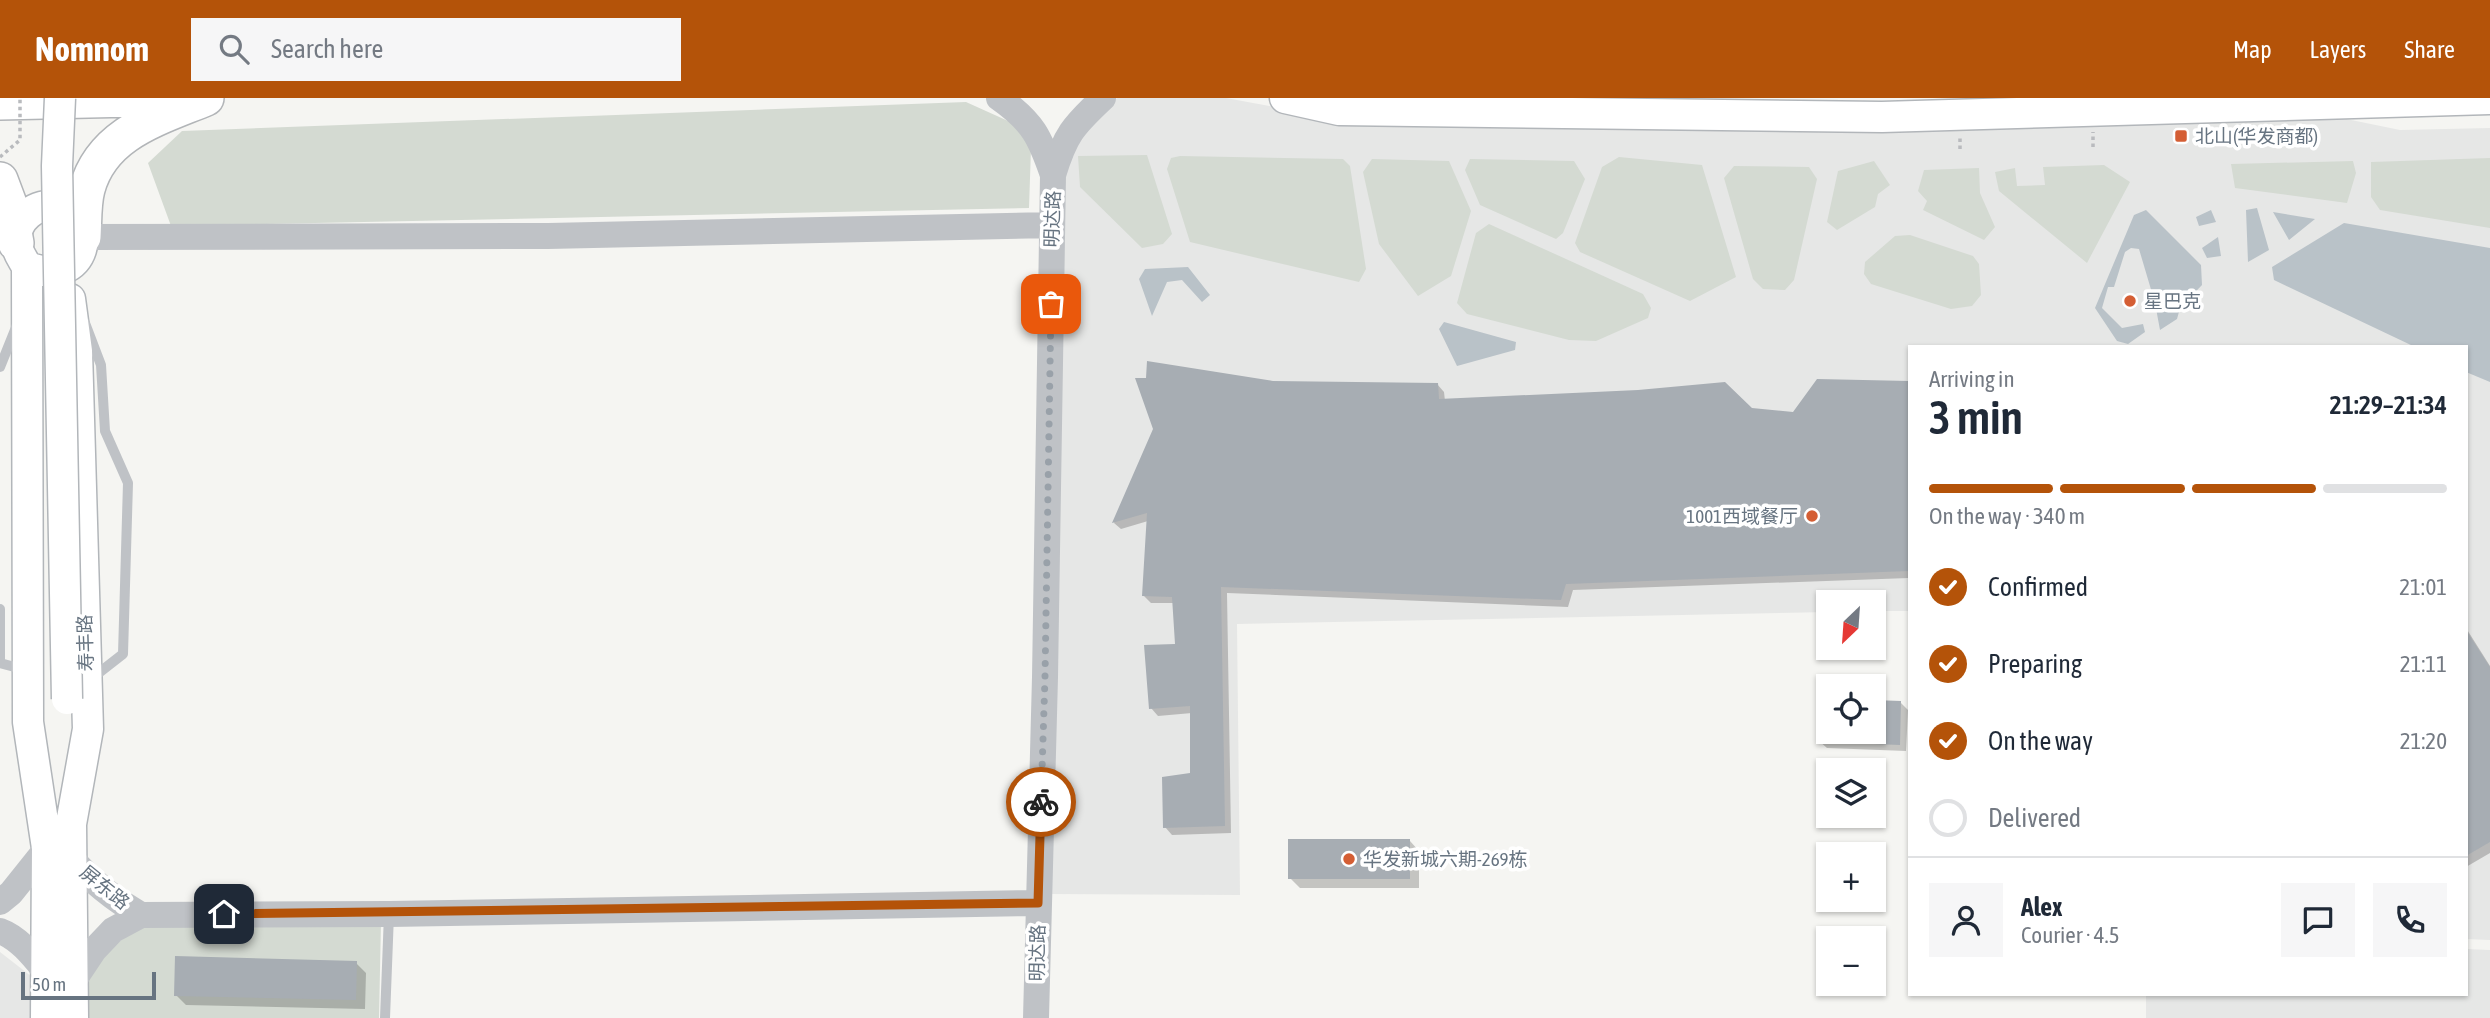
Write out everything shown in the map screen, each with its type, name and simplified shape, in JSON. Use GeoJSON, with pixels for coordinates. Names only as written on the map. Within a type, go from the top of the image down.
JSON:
{"type":"FeatureCollection","features":[{"type":"Feature","properties":{"kind":"highway"},"geometry":{"type":"LineString","coordinates":[[0,102],[178,98]]}},
{"type":"Feature","properties":{"kind":"highway"},"geometry":{"type":"LineString","coordinates":[[83,237],[86,191],[94,168],[115,142],[138,126],[206,98]]}},
{"type":"Feature","properties":{"kind":"highway"},"geometry":{"type":"LineString","coordinates":[[0,180],[9,204],[14,251]]}},
{"type":"Feature","properties":{"kind":"main road"},"geometry":{"type":"LineString","coordinates":[[43,98],[40,167],[71,824],[59,853]]}},
{"type":"Feature","properties":{"kind":"main road"},"geometry":{"type":"LineString","coordinates":[[46,1018],[59,978],[59,853],[66,693],[57,166],[61,98]]}},
{"type":"Feature","properties":{"kind":"main road"},"geometry":{"type":"LineString","coordinates":[[1285,98],[1339,110],[1882,117],[2476,99]]}},
{"type":"Feature","properties":{"kind":"main road"},"geometry":{"type":"LineString","coordinates":[[2319,104],[2403,120],[2490,118]]}},
{"type":"Feature","properties":{"kind":"main road"},"geometry":{"type":"LineString","coordinates":[[14,251],[49,272],[71,280],[83,237],[81,227],[67,211],[46,205],[36,208],[20,222],[14,251],[28,722],[59,853]]}},
{"type":"Feature","properties":{"kind":"main road","name":"寿丰路"},"geometry":{"type":"LineString","coordinates":[[66,693],[76,351],[71,280]]}},
{"type":"Feature","properties":{"kind":"main road"},"geometry":{"type":"LineString","coordinates":[[59,978],[73,1018]]}},
{"type":"Feature","properties":{"kind":"street","name":"明达路"},"geometry":{"type":"LineString","coordinates":[[999,98],[1021,114],[1041,140],[1054,175]]}},
{"type":"Feature","properties":{"kind":"street","name":"明达路"},"geometry":{"type":"LineString","coordinates":[[1036,1018],[1054,175],[1062,143],[1081,119],[1103,98]]}},
{"type":"Feature","properties":{"kind":"street"},"geometry":{"type":"LineString","coordinates":[[83,237],[561,236],[1052,225]]}},
{"type":"Feature","properties":{"kind":"street"},"geometry":{"type":"LineString","coordinates":[[0,902],[59,853]]}},
{"type":"Feature","properties":{"kind":"street","name":"屏东路"},"geometry":{"type":"LineString","coordinates":[[59,853],[116,901],[141,915]]}},
{"type":"Feature","properties":{"kind":"street","name":"屏东路"},"geometry":{"type":"LineString","coordinates":[[59,978],[94,950],[113,930],[141,915],[389,914],[1038,903]]}},
{"type":"Feature","properties":{"kind":"street"},"geometry":{"type":"LineString","coordinates":[[0,930],[9,934],[59,978]]}},
{"type":"Feature","properties":{"kind":"lane"},"geometry":{"type":"LineString","coordinates":[[0,367],[19,320],[14,251]]}},
{"type":"Feature","properties":{"kind":"lane"},"geometry":{"type":"LineString","coordinates":[[66,693],[123,654],[128,483],[105,431],[102,365],[71,280]]}},
{"type":"Feature","properties":{"kind":"lane"},"geometry":{"type":"LineString","coordinates":[[0,609],[0,663],[27,671]]}},
{"type":"Feature","properties":{"kind":"lane"},"geometry":{"type":"LineString","coordinates":[[386,1018],[389,914]]}},
{"type":"Feature","properties":{"kind":"path"},"geometry":{"type":"LineString","coordinates":[[0,157],[20,140],[20,98]]}},
{"type":"Feature","properties":{"kind":"shaded area"},"geometry":{"type":"Polygon","coordinates":[[[1117,98],[1226,98],[1340,119],[2322,114],[2400,130],[2490,128],[2490,940],[2468,939],[2468,345],[1908,345],[1908,611],[1886,611],[1886,590],[1816,590],[1816,612],[1237,624],[1240,895],[1049,894],[1064,173],[1089,124],[1117,98]]]}},
{"type":"Feature","properties":{"kind":"shaded area"},"geometry":{"type":"Polygon","coordinates":[[[966,102],[1017,125],[1031,148],[1029,208],[171,226],[148,163],[182,131],[966,102]]]}},
{"type":"Feature","properties":{"kind":"shaded area"},"geometry":{"type":"Polygon","coordinates":[[[1147,155],[1172,234],[1163,244],[1142,248],[1080,187],[1078,156],[1147,155]]]}},
{"type":"Feature","properties":{"kind":"shaded area"},"geometry":{"type":"Polygon","coordinates":[[[1619,157],[1702,165],[1736,277],[1690,301],[1580,252],[1575,243],[1602,167],[1619,157]]]}},
{"type":"Feature","properties":{"kind":"shaded area"},"geometry":{"type":"Polygon","coordinates":[[[1171,158],[1343,159],[1350,166],[1366,269],[1359,282],[1190,242],[1167,169],[1171,158]]]}},
{"type":"Feature","properties":{"kind":"shaded area"},"geometry":{"type":"Polygon","coordinates":[[[2490,158],[2490,228],[2380,210],[2371,197],[2371,162],[2490,158]]]}},
{"type":"Feature","properties":{"kind":"shaded area"},"geometry":{"type":"Polygon","coordinates":[[[1372,159],[1449,161],[1471,211],[1451,276],[1418,296],[1379,244],[1363,172],[1372,159]]]}},
{"type":"Feature","properties":{"kind":"shaded area"},"geometry":{"type":"Polygon","coordinates":[[[1470,159],[1574,161],[1585,179],[1563,233],[1556,239],[1480,205],[1465,170],[1470,159]]]}},
{"type":"Feature","properties":{"kind":"shaded area"},"geometry":{"type":"Polygon","coordinates":[[[1874,161],[1890,185],[1878,194],[1875,207],[1837,230],[1827,222],[1838,171],[1874,161]]]}},
{"type":"Feature","properties":{"kind":"shaded area"},"geometry":{"type":"Polygon","coordinates":[[[2353,161],[2356,173],[2347,203],[2235,188],[2231,164],[2353,161]]]}},
{"type":"Feature","properties":{"kind":"shaded area"},"geometry":{"type":"Polygon","coordinates":[[[2104,165],[2130,182],[2087,263],[1999,191],[1995,172],[2015,168],[2017,186],[2045,185],[2043,167],[2104,165]]]}},
{"type":"Feature","properties":{"kind":"shaded area"},"geometry":{"type":"Polygon","coordinates":[[[1734,166],[1809,167],[1817,179],[1794,280],[1785,290],[1763,289],[1753,279],[1724,178],[1734,166]]]}},
{"type":"Feature","properties":{"kind":"shaded area"},"geometry":{"type":"Polygon","coordinates":[[[1979,168],[1980,193],[1995,227],[1984,240],[1923,210],[1927,201],[1918,191],[1924,170],[1979,168]]]}},
{"type":"Feature","properties":{"kind":"shaded area"},"geometry":{"type":"Polygon","coordinates":[[[2257,208],[2269,250],[2248,262],[2246,210],[2257,208]]]}},
{"type":"Feature","properties":{"kind":"shaded area"},"geometry":{"type":"Polygon","coordinates":[[[2146,210],[2201,265],[2202,285],[2180,308],[2177,319],[2160,330],[2139,249],[2131,248],[2125,252],[2114,287],[2108,287],[2102,308],[2122,328],[2143,324],[2145,332],[2128,344],[2117,341],[2095,308],[2134,215],[2146,210]]]}},
{"type":"Feature","properties":{"kind":"shaded area"},"geometry":{"type":"Polygon","coordinates":[[[2211,210],[2216,222],[2199,226],[2196,217],[2211,210]]]}},
{"type":"Feature","properties":{"kind":"shaded area"},"geometry":{"type":"Polygon","coordinates":[[[2273,212],[2315,219],[2289,240],[2273,212]]]}},
{"type":"Feature","properties":{"kind":"shaded area"},"geometry":{"type":"Polygon","coordinates":[[[2344,223],[2490,248],[2490,382],[2468,373],[2468,345],[2411,345],[2274,280],[2272,267],[2344,223]]]}},
{"type":"Feature","properties":{"kind":"shaded area"},"geometry":{"type":"Polygon","coordinates":[[[1489,224],[1643,294],[1651,308],[1648,318],[1596,341],[1569,340],[1467,314],[1457,303],[1476,233],[1489,224]]]}},
{"type":"Feature","properties":{"kind":"shaded area"},"geometry":{"type":"Polygon","coordinates":[[[1910,235],[1973,256],[1979,264],[1981,295],[1972,306],[1951,309],[1871,284],[1864,274],[1865,262],[1895,236],[1910,235]]]}},
{"type":"Feature","properties":{"kind":"shaded area"},"geometry":{"type":"Polygon","coordinates":[[[2218,237],[2221,256],[2207,258],[2202,248],[2218,237]]]}},
{"type":"Feature","properties":{"kind":"shaded area"},"geometry":{"type":"Polygon","coordinates":[[[1188,267],[1210,295],[1202,302],[1182,280],[1167,282],[1152,316],[1139,279],[1145,269],[1188,267]]]}},
{"type":"Feature","properties":{"kind":"shaded area"},"geometry":{"type":"Polygon","coordinates":[[[1444,322],[1516,342],[1515,350],[1457,366],[1439,329],[1444,322]]]}},
{"type":"Feature","properties":{"kind":"shaded area"},"geometry":{"type":"Polygon","coordinates":[[[381,922],[379,1018],[82,1018],[82,985],[100,956],[144,923],[381,922]]]}},
{"type":"Feature","properties":{"kind":"shaded area"},"geometry":{"type":"Polygon","coordinates":[[[2468,949],[2490,950],[2490,1018],[2146,1018],[2146,996],[2468,996],[2468,949]]]}},
{"type":"Feature","properties":{"kind":"shaded area"},"geometry":{"type":"Polygon","coordinates":[[[0,952],[36,980],[36,1018],[0,1018],[0,952]]]}},
{"type":"Feature","properties":{"kind":"building"},"geometry":{"type":"Polygon","coordinates":[[[1147,361],[1273,381],[1438,383],[1439,399],[1638,390],[1725,382],[1752,408],[1793,412],[1817,379],[1908,381],[1908,571],[1566,584],[1561,600],[1221,587],[1225,826],[1163,828],[1162,777],[1190,773],[1190,706],[1149,709],[1144,645],[1175,644],[1172,597],[1142,596],[1147,513],[1112,523],[1153,429],[1135,378],[1146,378],[1147,361]]]}},
{"type":"Feature","properties":{"kind":"building"},"geometry":{"type":"Polygon","coordinates":[[[2468,633],[2490,667],[2490,842],[2468,855],[2468,633]]]}},
{"type":"Feature","properties":{"kind":"building"},"geometry":{"type":"Polygon","coordinates":[[[1886,700],[1901,701],[1900,745],[1874,744],[1886,744],[1886,700]]]}},
{"type":"Feature","properties":{"kind":"building","name":"华发新城六期-269栋"},"geometry":{"type":"Polygon","coordinates":[[[1288,839],[1410,839],[1410,879],[1288,879],[1288,839]]]}},
{"type":"Feature","properties":{"kind":"building"},"geometry":{"type":"Polygon","coordinates":[[[175,956],[357,961],[356,1000],[174,996],[175,956]]]}},
{"type":"Feature","properties":{"kind":"way so far"},"geometry":{"type":"LineString","coordinates":[[1041,802],[1051,304]]}},
{"type":"Feature","properties":{"kind":"place","name":"北山(华发商都)"},"geometry":{"type":"Point","coordinates":[2181,136]}},
{"type":"Feature","properties":{"kind":"place","name":"星巴克"},"geometry":{"type":"Point","coordinates":[2130,301]}},
{"type":"Feature","properties":{"kind":"place","name":"1001西域餐厅"},"geometry":{"type":"Point","coordinates":[1812,516]}},
{"type":"Feature","properties":{"kind":"place","name":"华发新城六期-269栋"},"geometry":{"type":"Point","coordinates":[1349,859]}},
{"type":"Feature","properties":{"kind":"route"},"geometry":{"type":"LineString","coordinates":[[224,914],[1038,903],[1041,802]]}}]}
